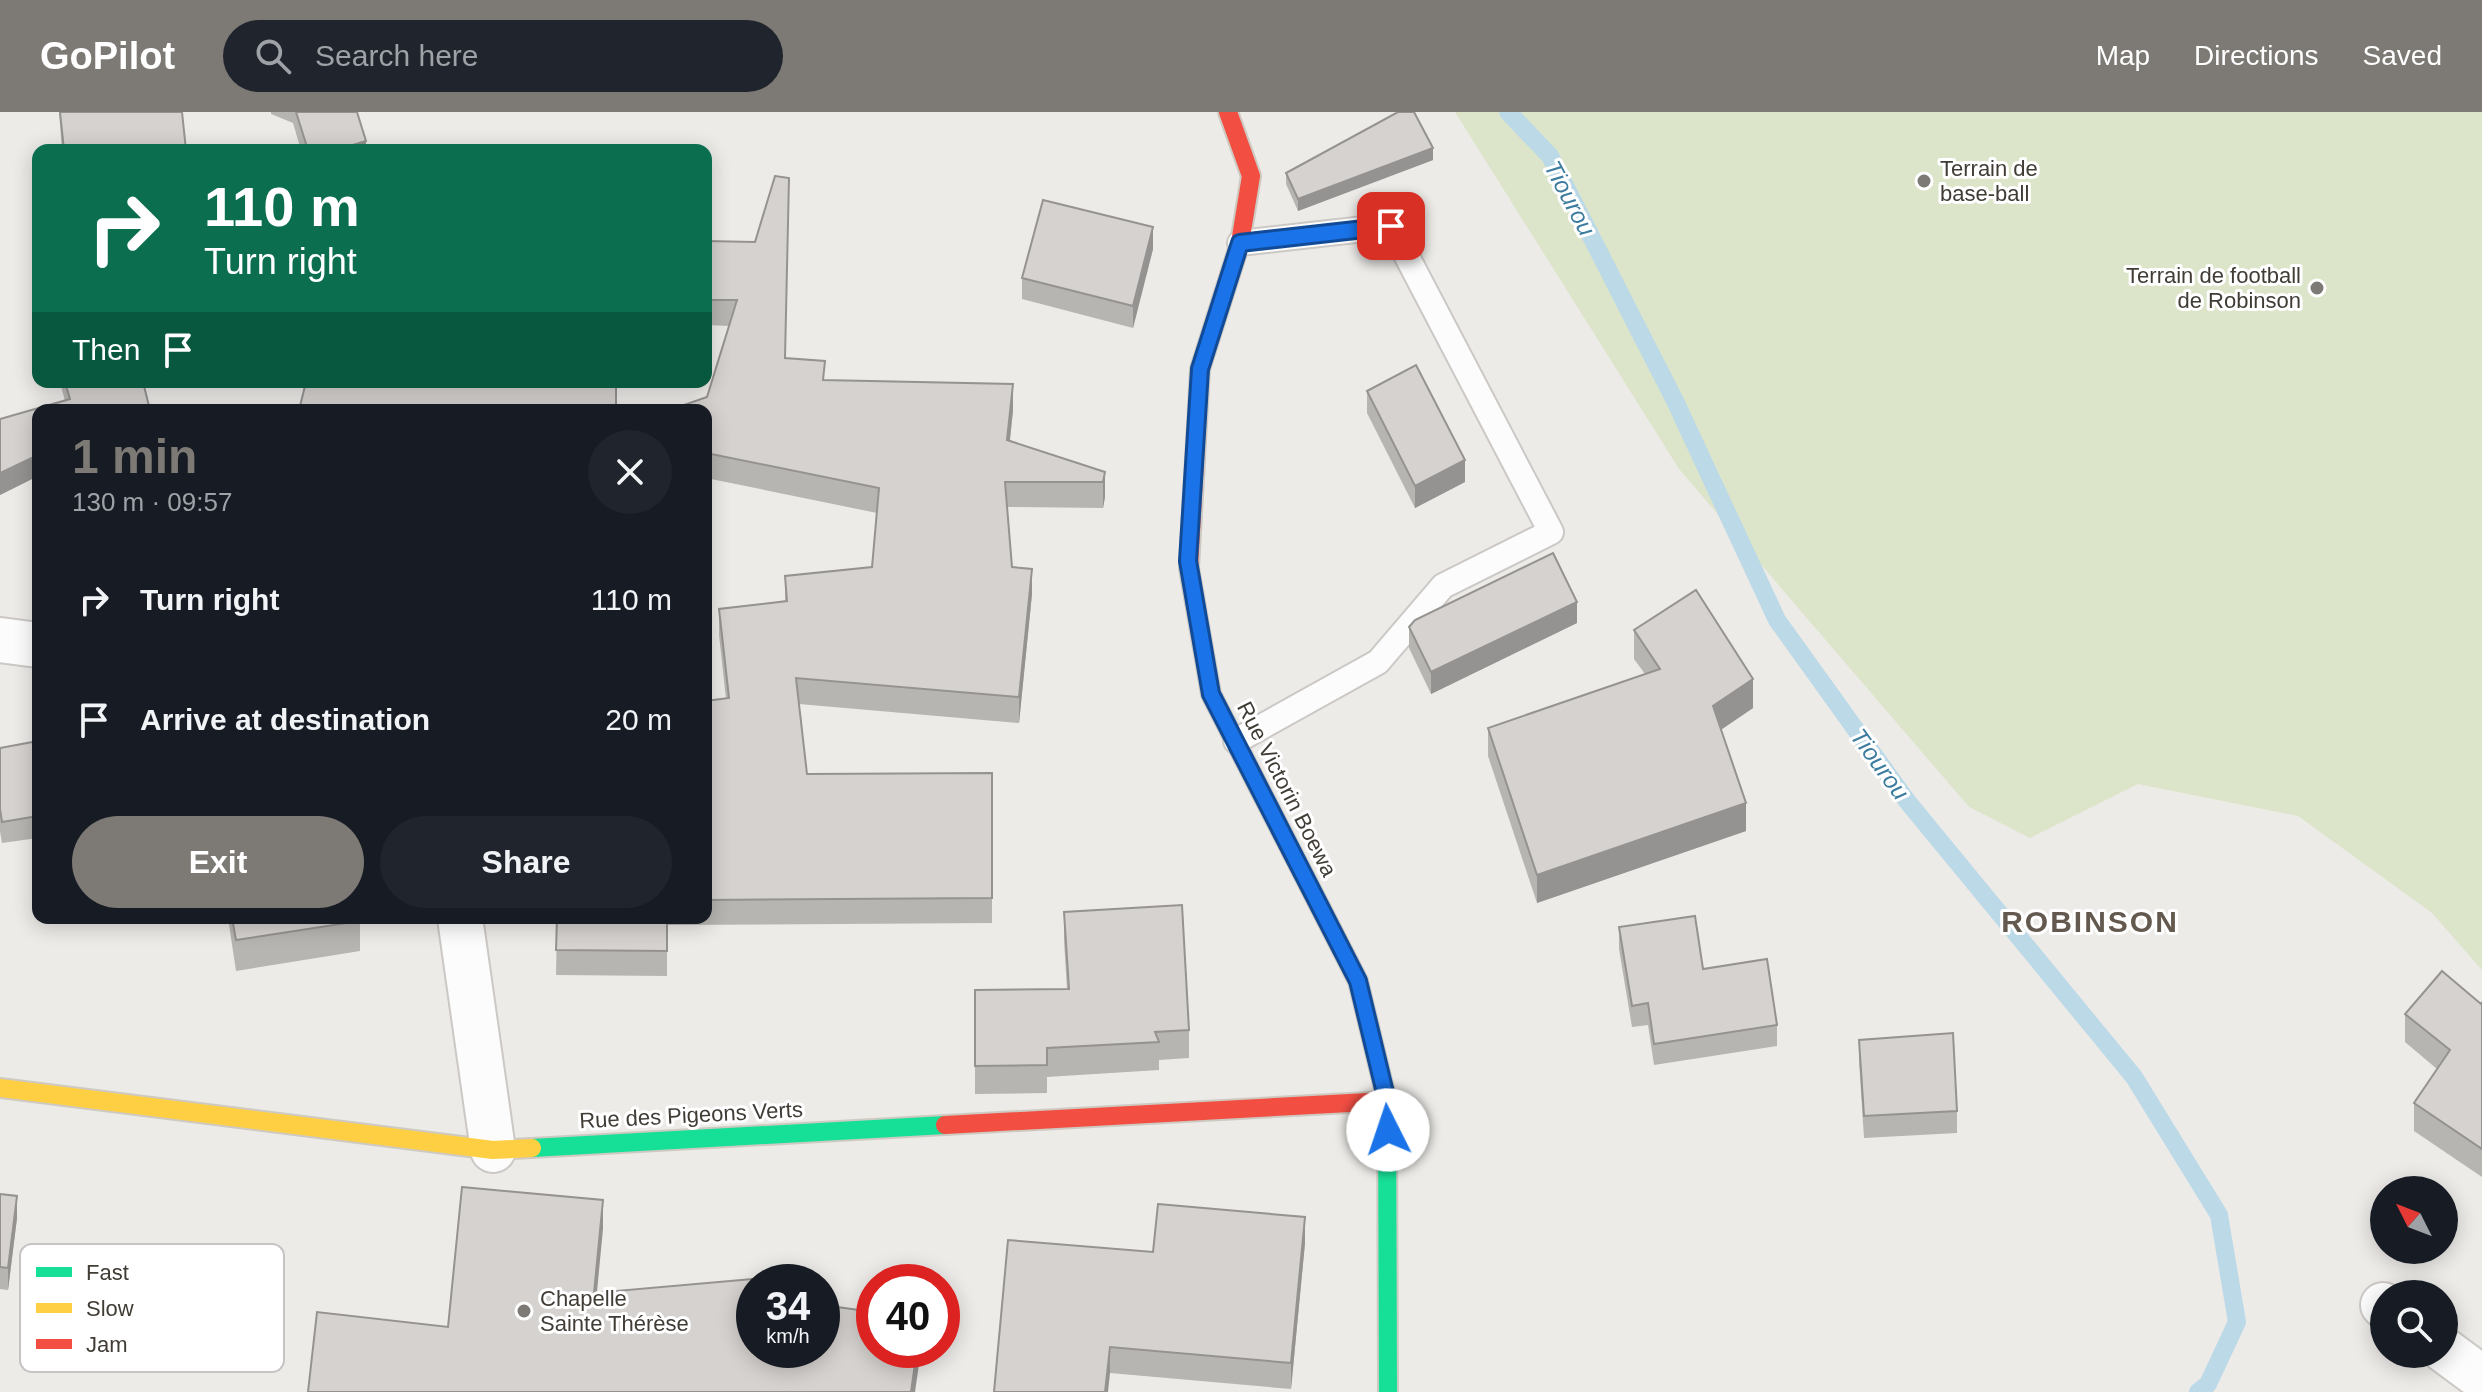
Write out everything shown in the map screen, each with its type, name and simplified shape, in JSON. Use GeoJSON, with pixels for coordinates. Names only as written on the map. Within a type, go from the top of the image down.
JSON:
{"type":"FeatureCollection","features":[{"type":"Feature","properties":{"kind":"street","name":"Rue Victorin Boewa"},"geometry":{"type":"LineString","coordinates":[[1228,112],[1251,176],[1240,243],[1200,369],[1188,561],[1211,694],[1358,981],[1387,1101],[1388,1392]]}},
{"type":"Feature","properties":{"kind":"street"},"geometry":{"type":"LineString","coordinates":[[0,640],[32,644]]}},
{"type":"Feature","properties":{"kind":"street"},"geometry":{"type":"LineString","coordinates":[[461,924],[493,1150]]}},
{"type":"Feature","properties":{"kind":"street","name":"Rue des Pigeons Verts"},"geometry":{"type":"LineString","coordinates":[[0,1088],[493,1150],[1387,1101]]}},
{"type":"Feature","properties":{"kind":"street"},"geometry":{"type":"LineString","coordinates":[[2458,1360],[2482,1378]]}},
{"type":"Feature","properties":{"kind":"lane"},"geometry":{"type":"LineString","coordinates":[[1236,741],[1378,662],[1443,586],[1551,532],[1391,226],[1240,243]]}},
{"type":"Feature","properties":{"kind":"green space"},"geometry":{"type":"Polygon","coordinates":[[[1455,112],[2482,112],[2482,970],[2432,913],[2298,816],[2138,784],[2030,838],[1969,807],[1679,469],[1455,112]]]}},
{"type":"Feature","properties":{"kind":"building"},"geometry":{"type":"Polygon","coordinates":[[[60,112],[182,112],[185,144],[63,144],[60,112]]]}},
{"type":"Feature","properties":{"kind":"building"},"geometry":{"type":"Polygon","coordinates":[[[296,112],[357,112],[366,141],[356,144],[306,144],[296,112]]]}},
{"type":"Feature","properties":{"kind":"building"},"geometry":{"type":"Polygon","coordinates":[[[1398,112],[1414,112],[1433,148],[1298,199],[1286,173],[1398,112]]]}},
{"type":"Feature","properties":{"kind":"building"},"geometry":{"type":"Polygon","coordinates":[[[775,176],[789,178],[785,358],[825,361],[823,380],[1013,384],[1007,440],[1105,472],[1103,482],[1005,482],[1012,567],[1032,569],[1019,697],[796,678],[807,774],[992,773],[992,898],[712,900],[712,700],[729,698],[719,609],[787,601],[785,576],[872,567],[879,488],[712,454],[712,404],[687,404],[707,397],[712,388],[737,300],[712,300],[712,241],[755,242],[775,176]]]}},
{"type":"Feature","properties":{"kind":"building"},"geometry":{"type":"Polygon","coordinates":[[[1043,200],[1153,227],[1133,306],[1022,278],[1043,200]]]}},
{"type":"Feature","properties":{"kind":"building"},"geometry":{"type":"Polygon","coordinates":[[[1416,365],[1465,460],[1415,486],[1367,391],[1416,365]]]}},
{"type":"Feature","properties":{"kind":"building"},"geometry":{"type":"Polygon","coordinates":[[[67,388],[144,388],[148,404],[52,404],[70,399],[67,388]]]}},
{"type":"Feature","properties":{"kind":"building"},"geometry":{"type":"Polygon","coordinates":[[[304,388],[616,388],[616,404],[300,404],[304,388]]]}},
{"type":"Feature","properties":{"kind":"building"},"geometry":{"type":"Polygon","coordinates":[[[32,410],[32,458],[0,473],[0,419],[32,410]]]}},
{"type":"Feature","properties":{"kind":"building"},"geometry":{"type":"Polygon","coordinates":[[[1553,553],[1577,602],[1431,672],[1409,627],[1415,620],[1553,553]]]}},
{"type":"Feature","properties":{"kind":"building"},"geometry":{"type":"Polygon","coordinates":[[[1696,590],[1753,679],[1713,706],[1746,803],[1537,875],[1488,728],[1660,669],[1634,630],[1696,590]]]}},
{"type":"Feature","properties":{"kind":"building"},"geometry":{"type":"Polygon","coordinates":[[[32,742],[32,817],[2,822],[0,748],[32,742]]]}},
{"type":"Feature","properties":{"kind":"building"},"geometry":{"type":"Polygon","coordinates":[[[1182,905],[1189,1030],[1155,1032],[1159,1042],[1047,1048],[1047,1065],[975,1066],[975,990],[1069,989],[1064,912],[1182,905]]]}},
{"type":"Feature","properties":{"kind":"building"},"geometry":{"type":"Polygon","coordinates":[[[1695,916],[1703,969],[1767,959],[1777,1025],[1654,1044],[1648,1003],[1632,1006],[1619,927],[1695,916]]]}},
{"type":"Feature","properties":{"kind":"building"},"geometry":{"type":"Polygon","coordinates":[[[233,924],[340,924],[236,940],[233,924]]]}},
{"type":"Feature","properties":{"kind":"building"},"geometry":{"type":"Polygon","coordinates":[[[557,924],[667,924],[667,951],[556,950],[557,924]]]}},
{"type":"Feature","properties":{"kind":"building"},"geometry":{"type":"Polygon","coordinates":[[[2442,971],[2482,1002],[2482,1149],[2414,1103],[2450,1050],[2405,1014],[2442,971]]]}},
{"type":"Feature","properties":{"kind":"building"},"geometry":{"type":"Polygon","coordinates":[[[1953,1033],[1957,1111],[1864,1116],[1859,1040],[1953,1033]]]}},
{"type":"Feature","properties":{"kind":"building"},"geometry":{"type":"Polygon","coordinates":[[[462,1187],[603,1200],[594,1293],[736,1280],[736,1368],[840,1368],[840,1307],[856,1310],[856,1368],[914,1368],[911,1392],[308,1392],[317,1312],[448,1327],[462,1187]]]}},
{"type":"Feature","properties":{"kind":"building"},"geometry":{"type":"Polygon","coordinates":[[[0,1194],[17,1196],[8,1268],[0,1267],[0,1194]]]}},
{"type":"Feature","properties":{"kind":"building"},"geometry":{"type":"Polygon","coordinates":[[[1158,1204],[1305,1217],[1291,1363],[1110,1347],[1105,1392],[994,1392],[1008,1240],[1153,1252],[1158,1204]]]}},
{"type":"Feature","properties":{"kind":"waterway","name":"Tiourou"},"geometry":{"type":"LineString","coordinates":[[1508,112],[1550,156],[1676,403],[1777,620],[1907,801],[2134,1077],[2219,1215],[2237,1322],[2208,1384],[2198,1392]]}},
{"type":"Feature","properties":{"kind":"traffic: fast"},"geometry":{"type":"LineString","coordinates":[[1189,568],[1211,694],[1358,981],[1387,1101],[1388,1392]]}},
{"type":"Feature","properties":{"kind":"traffic: fast"},"geometry":{"type":"LineString","coordinates":[[532,1148],[945,1125]]}},
{"type":"Feature","properties":{"kind":"traffic: slow"},"geometry":{"type":"LineString","coordinates":[[0,1088],[493,1150],[532,1148]]}},
{"type":"Feature","properties":{"kind":"traffic: jam"},"geometry":{"type":"LineString","coordinates":[[1189,568],[1200,369],[1240,243],[1251,176],[1228,112]]}},
{"type":"Feature","properties":{"kind":"traffic: jam"},"geometry":{"type":"LineString","coordinates":[[945,1125],[1387,1101]]}},
{"type":"Feature","properties":{"kind":"place","name":"Terrain de base-ball"},"geometry":{"type":"Point","coordinates":[1924,181]}},
{"type":"Feature","properties":{"kind":"place","name":"Terrain de football de Robinson"},"geometry":{"type":"Point","coordinates":[2317,288]}},
{"type":"Feature","properties":{"kind":"place","name":"Chapelle Sainte Thérèse"},"geometry":{"type":"Point","coordinates":[524,1311]}},
{"type":"Feature","properties":{"kind":"district","name":"ROBINSON"},"geometry":{"type":"Point","coordinates":[2090,921]}},
{"type":"Feature","properties":{"kind":"route"},"geometry":{"type":"LineString","coordinates":[[1388,1130],[1387,1101],[1358,981],[1211,694],[1188,561],[1200,369],[1240,243],[1391,226]]}}]}
